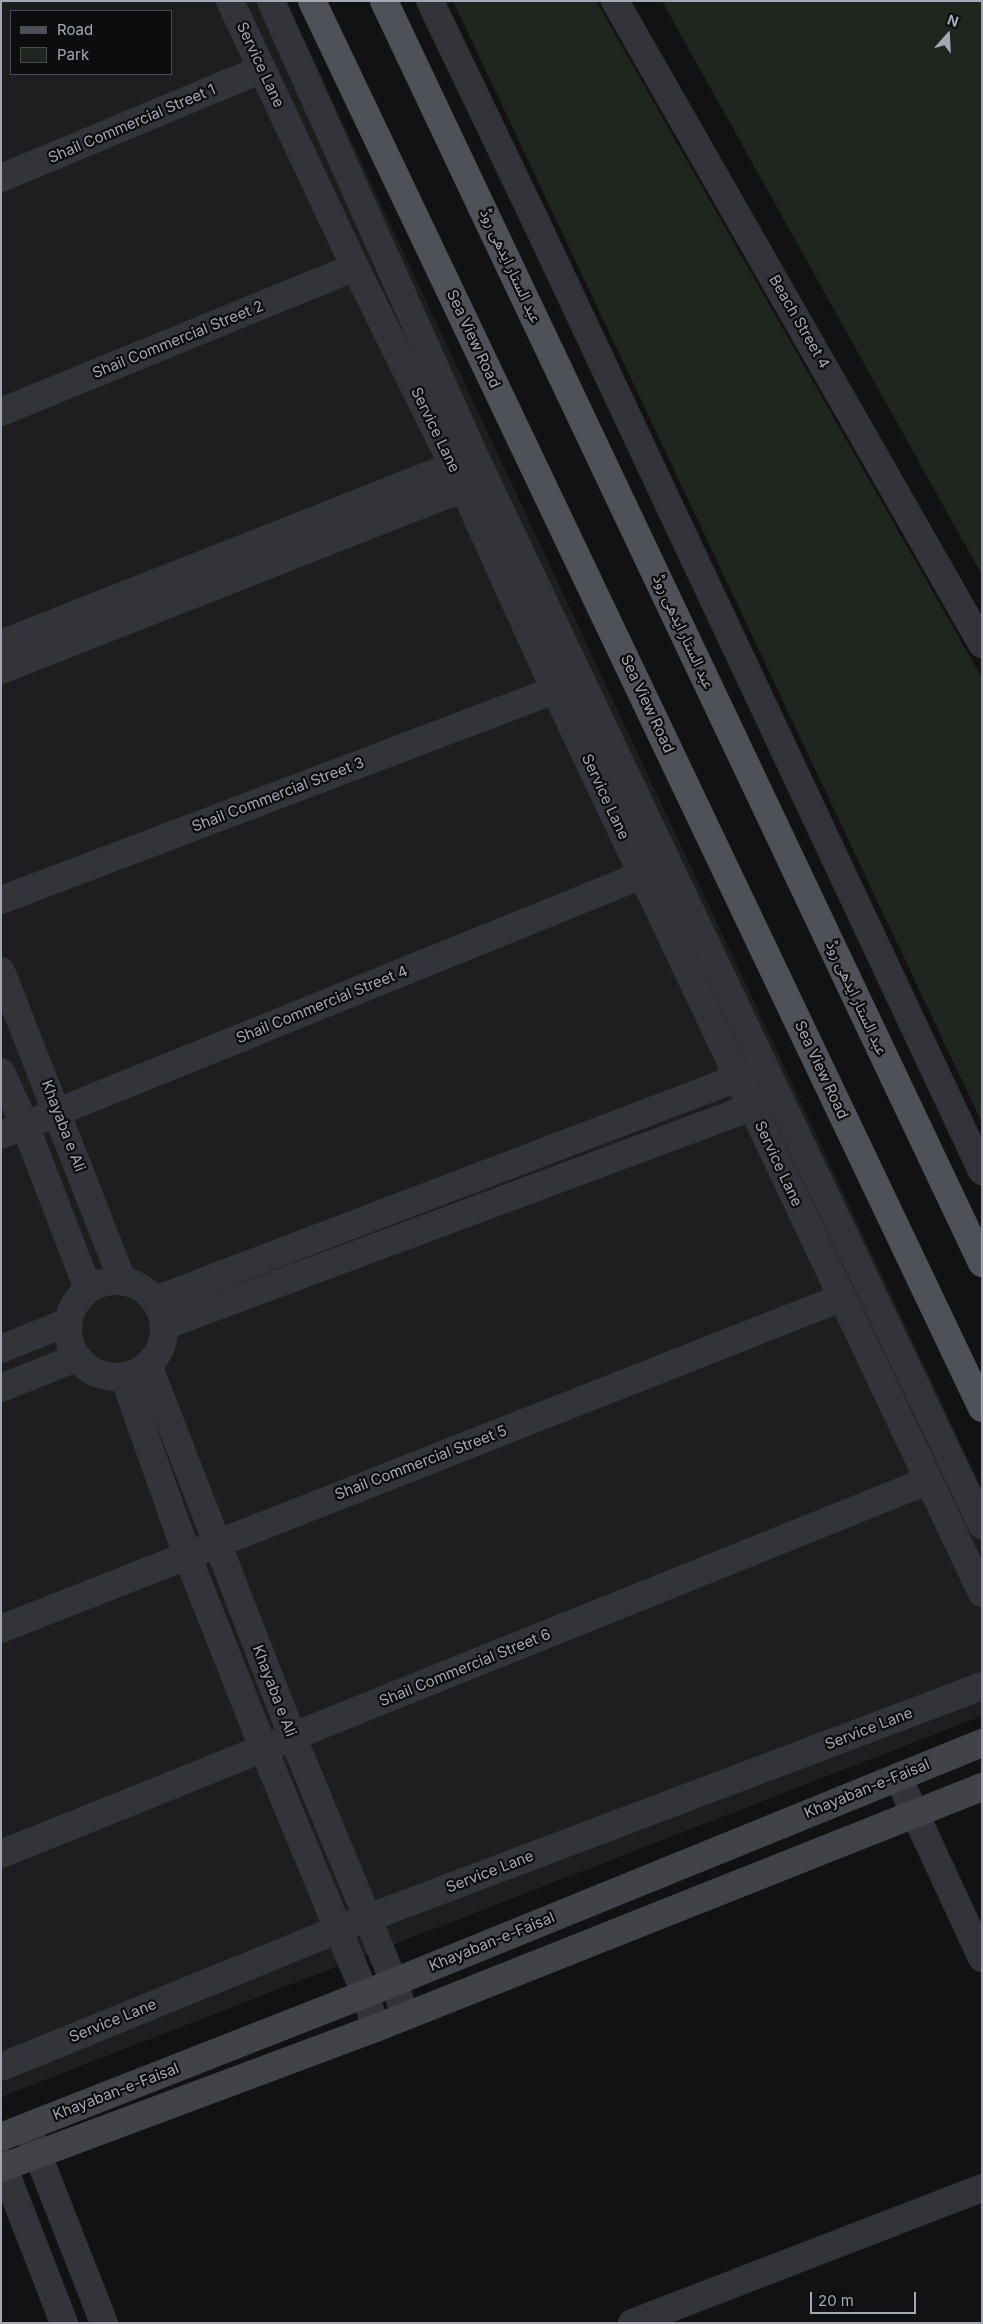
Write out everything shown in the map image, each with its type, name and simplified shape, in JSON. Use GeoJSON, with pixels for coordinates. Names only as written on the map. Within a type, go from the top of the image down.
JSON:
{"type":"FeatureCollection","features":[{"type":"Feature","properties":{"kind":"main road","name":"Sea View Road"},"geometry":{"type":"LineString","coordinates":[[312,1],[982,1408]]}},
{"type":"Feature","properties":{"kind":"main road","name":"عبد الستار ایدھی روڈ"},"geometry":{"type":"LineString","coordinates":[[384,1],[982,1263]]}},
{"type":"Feature","properties":{"kind":"main road","name":"Khayaban-e-Faisal"},"geometry":{"type":"LineString","coordinates":[[1,2137],[365,1994],[982,1743]]}},
{"type":"Feature","properties":{"kind":"main road","name":"Khayaban-e-Faisal"},"geometry":{"type":"LineString","coordinates":[[2,2165],[39,2154],[376,2028],[982,1787]]}},
{"type":"Feature","properties":{"kind":"street","name":"Service Lane"},"geometry":{"type":"LineString","coordinates":[[230,1],[356,267],[469,473],[555,690],[840,1298],[982,1593]]}},
{"type":"Feature","properties":{"kind":"street"},"geometry":{"type":"LineString","coordinates":[[271,1],[469,473],[765,1067],[982,1525]]}},
{"type":"Feature","properties":{"kind":"street"},"geometry":{"type":"LineString","coordinates":[[430,1],[549,249],[982,1171]]}},
{"type":"Feature","properties":{"kind":"street","name":"Beach Street 4"},"geometry":{"type":"LineString","coordinates":[[615,1],[982,644]]}},
{"type":"Feature","properties":{"kind":"street","name":"Shail Commercial Street 1"},"geometry":{"type":"LineString","coordinates":[[1,178],[262,69]]}},
{"type":"Feature","properties":{"kind":"street","name":"Shail Commercial Street 2"},"geometry":{"type":"LineString","coordinates":[[1,412],[356,267]]}},
{"type":"Feature","properties":{"kind":"street"},"geometry":{"type":"LineString","coordinates":[[1,644],[469,473]]}},
{"type":"Feature","properties":{"kind":"street"},"geometry":{"type":"LineString","coordinates":[[1,670],[469,473]]}},
{"type":"Feature","properties":{"kind":"street","name":"Shail Commercial Street 3"},"geometry":{"type":"LineString","coordinates":[[1,900],[555,690]]}},
{"type":"Feature","properties":{"kind":"street","name":"Shail Commercial Street 4"},"geometry":{"type":"LineString","coordinates":[[13,1130],[642,875]]}},
{"type":"Feature","properties":{"kind":"street","name":"Khayaba e Ali"},"geometry":{"type":"LineString","coordinates":[[1,971],[58,1112],[123,1282]]}},
{"type":"Feature","properties":{"kind":"street"},"geometry":{"type":"LineString","coordinates":[[155,1300],[765,1067]]}},
{"type":"Feature","properties":{"kind":"street"},"geometry":{"type":"LineString","coordinates":[[1,1072],[13,1130],[88,1289]]}},
{"type":"Feature","properties":{"kind":"street"},"geometry":{"type":"LineString","coordinates":[[164,1326],[752,1108],[779,1096]]}},
{"type":"Feature","properties":{"kind":"street"},"geometry":{"type":"LineString","coordinates":[[105,1282],[123,1282],[141,1288],[155,1300],[164,1326],[163,1341],[157,1354],[136,1371],[106,1377],[90,1370],[76,1358],[69,1341],[68,1322],[74,1304],[88,1289],[105,1282]]}},
{"type":"Feature","properties":{"kind":"street","name":"Shail Commercial Street 5"},"geometry":{"type":"LineString","coordinates":[[1,1629],[187,1554],[840,1298]]}},
{"type":"Feature","properties":{"kind":"street"},"geometry":{"type":"LineString","coordinates":[[1,1349],[68,1322]]}},
{"type":"Feature","properties":{"kind":"street"},"geometry":{"type":"LineString","coordinates":[[1,1388],[76,1358]]}},
{"type":"Feature","properties":{"kind":"street","name":"Khayaba e Ali"},"geometry":{"type":"LineString","coordinates":[[136,1371],[217,1543],[292,1738],[369,1918],[405,2016]]}},
{"type":"Feature","properties":{"kind":"street","name":"Khayaba e Ali"},"geometry":{"type":"LineString","coordinates":[[136,1371],[187,1554],[264,1750],[365,1994],[376,2028]]}},
{"type":"Feature","properties":{"kind":"street","name":"Shail Commercial Street 6"},"geometry":{"type":"LineString","coordinates":[[1,1854],[264,1750],[927,1481]]}},
{"type":"Feature","properties":{"kind":"street","name":"Service Lane"},"geometry":{"type":"LineString","coordinates":[[1,2067],[339,1929],[982,1686]]}},
{"type":"Feature","properties":{"kind":"street"},"geometry":{"type":"LineString","coordinates":[[898,1777],[982,1958]]}},
{"type":"Feature","properties":{"kind":"street"},"geometry":{"type":"LineString","coordinates":[[27,2127],[104,2323]]}},
{"type":"Feature","properties":{"kind":"street"},"geometry":{"type":"LineString","coordinates":[[2,2165],[64,2323]]}},
{"type":"Feature","properties":{"kind":"street"},"geometry":{"type":"LineString","coordinates":[[632,2323],[982,2188]]}},
{"type":"Feature","properties":{"kind":"shaded area"},"geometry":{"type":"Polygon","coordinates":[[[1,1],[286,1],[982,1489],[982,1716],[1,2097],[1,1]]]}},
{"type":"Feature","properties":{"kind":"green space"},"geometry":{"type":"Polygon","coordinates":[[[453,1],[596,1],[982,678],[982,1123],[453,1]]]}},
{"type":"Feature","properties":{"kind":"green space"},"geometry":{"type":"Polygon","coordinates":[[[662,1],[982,1],[982,575],[662,1]]]}}]}
